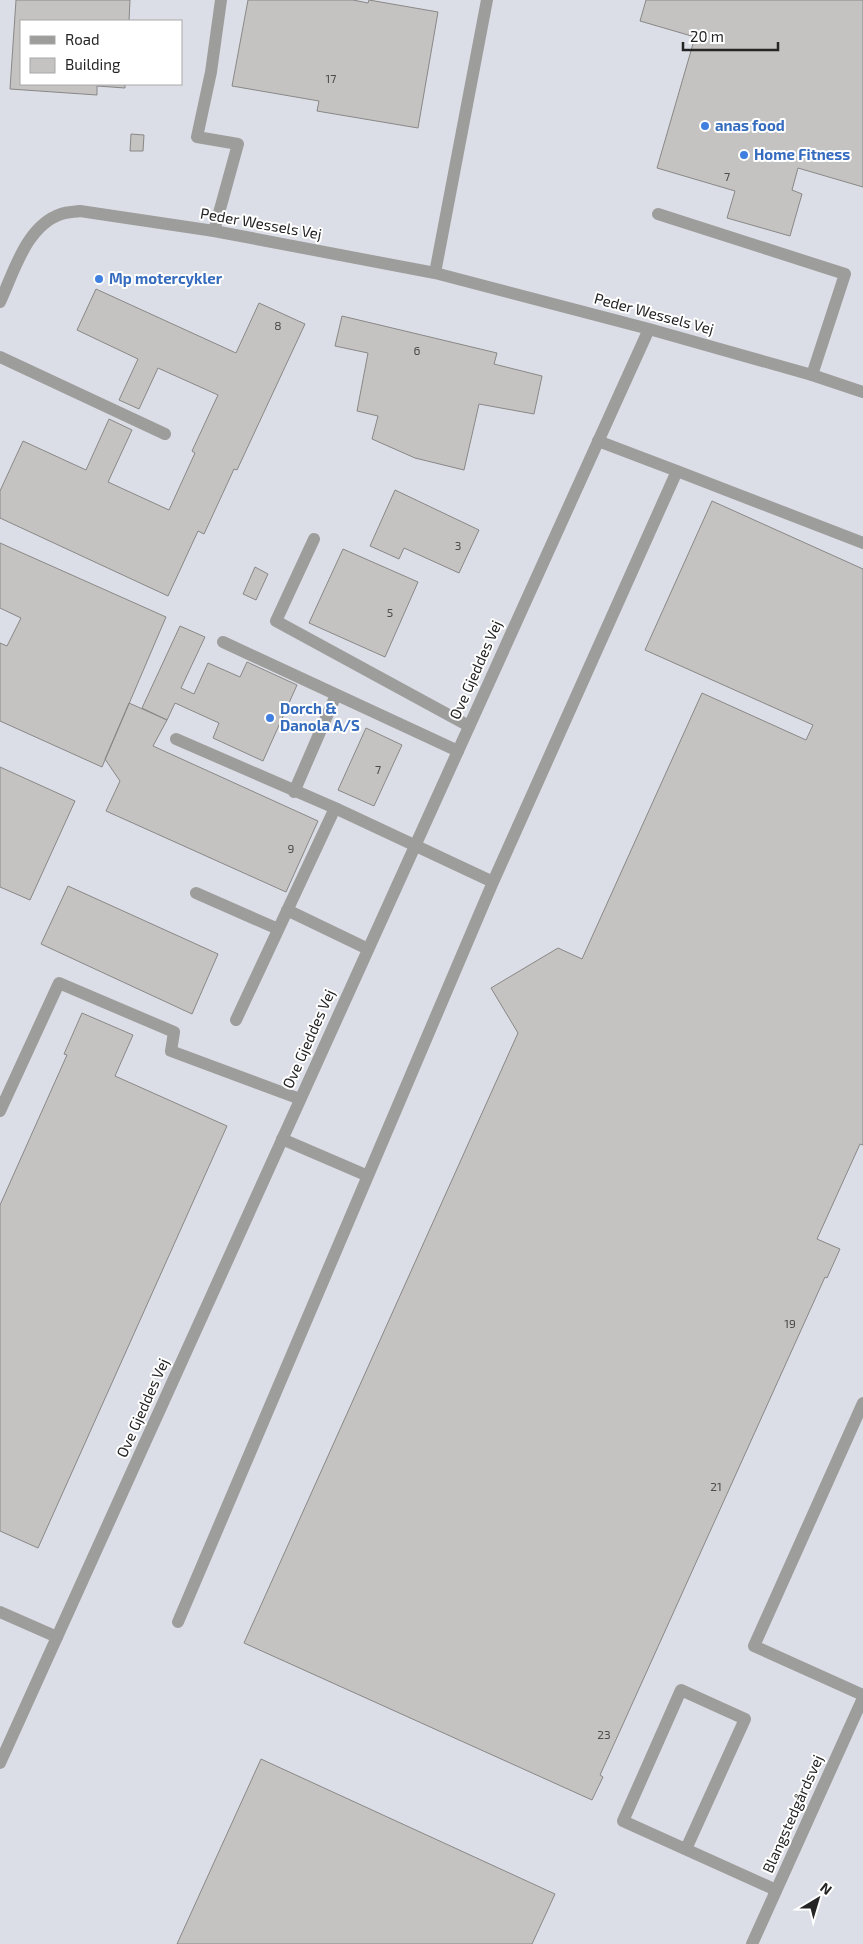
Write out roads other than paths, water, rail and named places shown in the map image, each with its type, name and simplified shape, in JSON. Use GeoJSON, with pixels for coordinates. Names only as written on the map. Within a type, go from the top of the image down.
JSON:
{"type":"FeatureCollection","features":[{"type":"Feature","properties":{"kind":"street"},"geometry":{"type":"LineString","coordinates":[[214,231],[238,144],[197,137],[211,72],[221,0]]}},
{"type":"Feature","properties":{"kind":"street"},"geometry":{"type":"LineString","coordinates":[[435,272],[487,0]]}},
{"type":"Feature","properties":{"kind":"street","name":"Peder Wessels Vej"},"geometry":{"type":"LineString","coordinates":[[0,302],[28,241],[44,224],[60,214],[80,211],[214,231],[435,272],[648,329],[812,375],[863,392]]}},
{"type":"Feature","properties":{"kind":"street"},"geometry":{"type":"LineString","coordinates":[[658,214],[845,274],[812,375]]}},
{"type":"Feature","properties":{"kind":"street","name":"Ove Gjeddes Vej"},"geometry":{"type":"LineString","coordinates":[[0,1763],[648,329]]}},
{"type":"Feature","properties":{"kind":"street"},"geometry":{"type":"LineString","coordinates":[[0,357],[164,434]]}},
{"type":"Feature","properties":{"kind":"street"},"geometry":{"type":"LineString","coordinates":[[598,441],[863,543]]}},
{"type":"Feature","properties":{"kind":"street"},"geometry":{"type":"LineString","coordinates":[[178,1622],[493,882],[677,471]]}},
{"type":"Feature","properties":{"kind":"street"},"geometry":{"type":"LineString","coordinates":[[314,539],[276,621],[469,726]]}},
{"type":"Feature","properties":{"kind":"street"},"geometry":{"type":"LineString","coordinates":[[223,642],[458,751]]}},
{"type":"Feature","properties":{"kind":"street"},"geometry":{"type":"LineString","coordinates":[[294,792],[336,695]]}},
{"type":"Feature","properties":{"kind":"street"},"geometry":{"type":"LineString","coordinates":[[176,739],[294,792],[335,808],[493,882]]}},
{"type":"Feature","properties":{"kind":"street"},"geometry":{"type":"LineString","coordinates":[[236,1020],[335,808]]}},
{"type":"Feature","properties":{"kind":"street"},"geometry":{"type":"LineString","coordinates":[[196,893],[278,930]]}},
{"type":"Feature","properties":{"kind":"street"},"geometry":{"type":"LineString","coordinates":[[287,910],[368,949]]}},
{"type":"Feature","properties":{"kind":"street"},"geometry":{"type":"LineString","coordinates":[[0,1111],[59,983],[174,1032],[171,1051],[300,1099]]}},
{"type":"Feature","properties":{"kind":"street"},"geometry":{"type":"LineString","coordinates":[[282,1139],[368,1176]]}},
{"type":"Feature","properties":{"kind":"street"},"geometry":{"type":"LineString","coordinates":[[863,1403],[754,1646],[863,1696]]}},
{"type":"Feature","properties":{"kind":"street"},"geometry":{"type":"LineString","coordinates":[[0,1612],[57,1637]]}},
{"type":"Feature","properties":{"kind":"street"},"geometry":{"type":"LineString","coordinates":[[686,1849],[745,1719],[681,1690],[622,1821],[776,1890]]}},
{"type":"Feature","properties":{"kind":"street","name":"Blangstedgårdsvej"},"geometry":{"type":"LineString","coordinates":[[752,1944],[863,1696]]}},
{"type":"Feature","properties":{"kind":"place","name":"anas food"},"geometry":{"type":"Point","coordinates":[705,126]}},
{"type":"Feature","properties":{"kind":"place","name":"Home Fitness"},"geometry":{"type":"Point","coordinates":[744,155]}},
{"type":"Feature","properties":{"kind":"place","name":"Mp motercykler"},"geometry":{"type":"Point","coordinates":[99,279]}},
{"type":"Feature","properties":{"kind":"place","name":"Dorch & Danola A/S"},"geometry":{"type":"Point","coordinates":[270,718]}}]}
